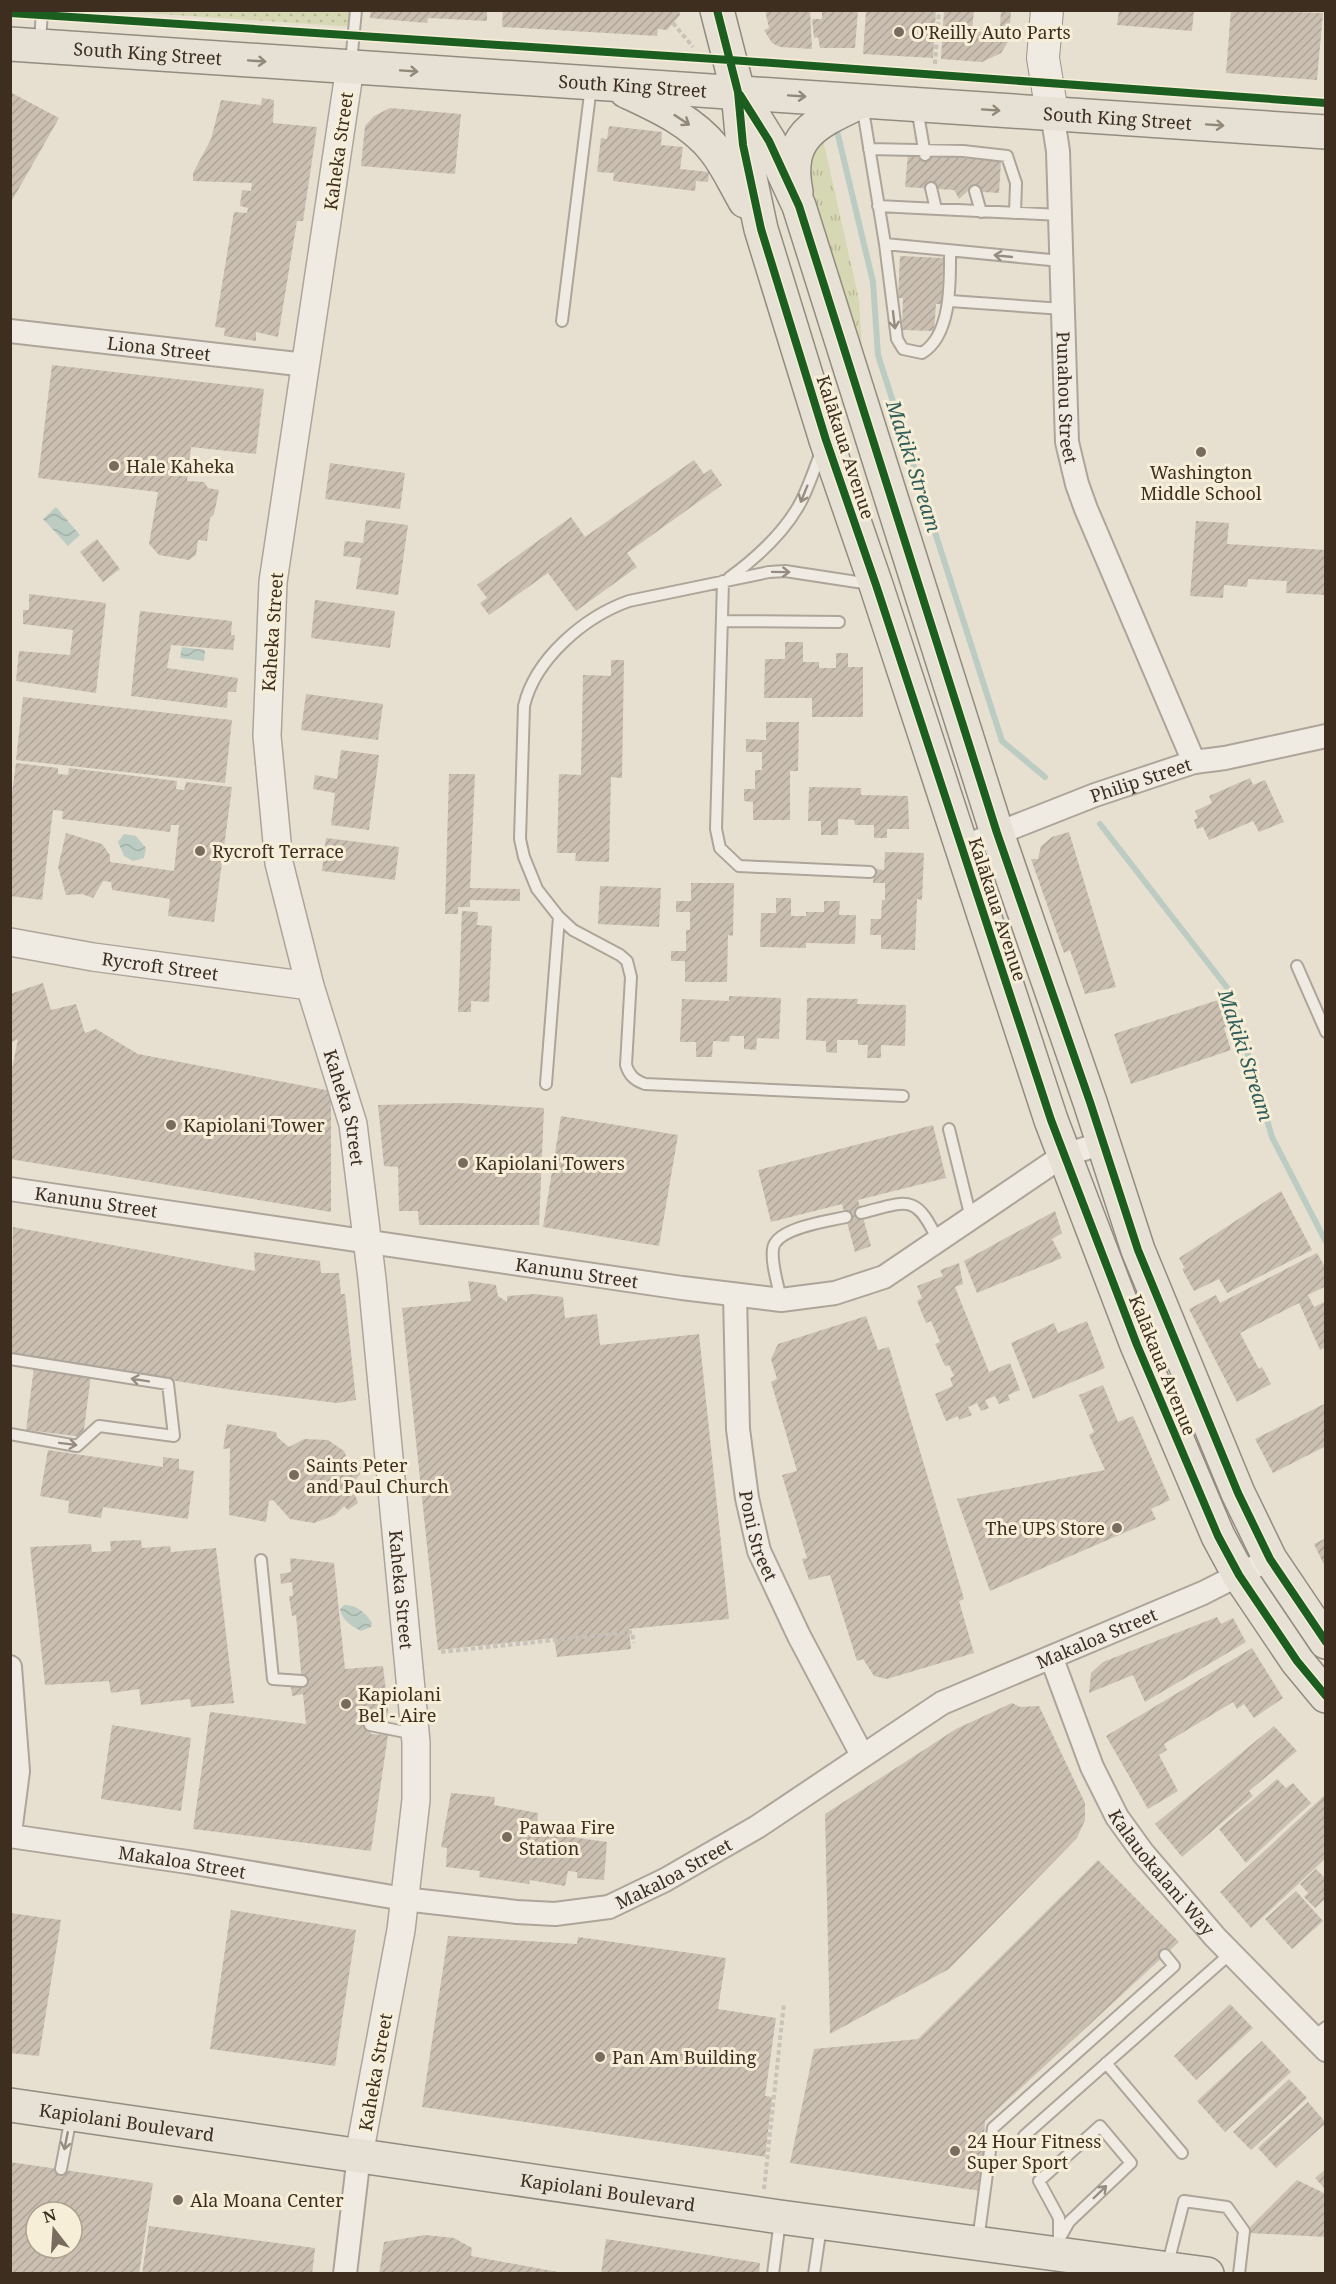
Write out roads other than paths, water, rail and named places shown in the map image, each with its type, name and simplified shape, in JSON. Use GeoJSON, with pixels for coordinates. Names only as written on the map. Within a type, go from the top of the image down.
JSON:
{"type":"FeatureCollection","features":[{"type":"Feature","properties":{"kind":"main road","name":"Kalākaua Avenue"},"geometry":{"type":"LineString","coordinates":[[717,10],[738,92],[743,145],[761,228],[826,440],[1065,1155],[1137,1345],[1218,1536],[1239,1575],[1297,1661],[1326,1696]]}},
{"type":"Feature","properties":{"kind":"main road","name":"Punahou Street"},"geometry":{"type":"LineString","coordinates":[[1047,10],[1043,58],[1052,113]]}},
{"type":"Feature","properties":{"kind":"main road","name":"South King Street"},"geometry":{"type":"LineString","coordinates":[[25,45],[1326,132]]}},
{"type":"Feature","properties":{"kind":"main road"},"geometry":{"type":"LineString","coordinates":[[601,83],[669,112],[695,129],[726,165],[761,228]]}},
{"type":"Feature","properties":{"kind":"main road","name":"Kalākaua Avenue"},"geometry":{"type":"LineString","coordinates":[[738,92],[769,141],[799,206],[997,833],[1104,1143],[1138,1250],[1238,1493],[1270,1559],[1326,1642]]}},
{"type":"Feature","properties":{"kind":"main road"},"geometry":{"type":"LineString","coordinates":[[799,206],[793,170],[800,142],[815,124],[862,101]]}},
{"type":"Feature","properties":{"kind":"main road","name":"Kapiolani Boulevard"},"geometry":{"type":"LineString","coordinates":[[10,2105],[978,2243],[1060,2245],[1167,2268],[1207,2274]]}},
{"type":"Feature","properties":{"kind":"street","name":"Kaheka Street"},"geometry":{"type":"LineString","coordinates":[[350,67],[273,582],[267,690],[270,783],[279,864],[310,986],[353,1124],[369,1242],[415,1734],[416,1800],[404,1899],[375,2076],[359,2155]]}},
{"type":"Feature","properties":{"kind":"street","name":"Punahou Street"},"geometry":{"type":"LineString","coordinates":[[1052,113],[1058,151],[1067,442],[1077,484],[1194,762]]}},
{"type":"Feature","properties":{"kind":"street","name":"Liona Street"},"geometry":{"type":"LineString","coordinates":[[10,331],[306,365]]}},
{"type":"Feature","properties":{"kind":"street","name":"Philip Street"},"geometry":{"type":"LineString","coordinates":[[963,847],[1095,795],[1194,762],[1225,758],[1326,736]]}},
{"type":"Feature","properties":{"kind":"street","name":"Rycroft Street"},"geometry":{"type":"LineString","coordinates":[[10,942],[93,957],[310,986]]}},
{"type":"Feature","properties":{"kind":"street","name":"Kanunu Street"},"geometry":{"type":"LineString","coordinates":[[10,1189],[781,1300],[835,1293],[884,1277],[1065,1155],[1104,1143]]}},
{"type":"Feature","properties":{"kind":"street","name":"Poni Street"},"geometry":{"type":"LineString","coordinates":[[735,1295],[738,1429],[747,1498],[759,1551],[799,1636],[862,1755]]}},
{"type":"Feature","properties":{"kind":"street","name":"Makaloa Street"},"geometry":{"type":"LineString","coordinates":[[10,1834],[404,1899],[545,1913],[609,1907],[666,1880],[757,1827],[942,1702],[1052,1659],[1270,1559]]}},
{"type":"Feature","properties":{"kind":"street","name":"Kalauokalani Way"},"geometry":{"type":"LineString","coordinates":[[1052,1659],[1092,1767],[1117,1817],[1143,1853],[1231,1953],[1321,2038]]}},
{"type":"Feature","properties":{"kind":"street"},"geometry":{"type":"LineString","coordinates":[[10,1667],[18,1771],[10,1834]]}},
{"type":"Feature","properties":{"kind":"street"},"geometry":{"type":"LineString","coordinates":[[345,2274],[359,2155]]}},
{"type":"Feature","properties":{"kind":"lane"},"geometry":{"type":"LineString","coordinates":[[25,45],[42,10]]}},
{"type":"Feature","properties":{"kind":"lane"},"geometry":{"type":"LineString","coordinates":[[350,67],[356,10]]}},
{"type":"Feature","properties":{"kind":"lane"},"geometry":{"type":"LineString","coordinates":[[562,321],[601,83]]}},
{"type":"Feature","properties":{"kind":"lane"},"geometry":{"type":"LineString","coordinates":[[862,101],[885,244],[897,339],[903,349],[922,353],[935,343],[950,301],[950,251]]}},
{"type":"Feature","properties":{"kind":"lane"},"geometry":{"type":"LineString","coordinates":[[917,105],[925,153]]}},
{"type":"Feature","properties":{"kind":"lane"},"geometry":{"type":"LineString","coordinates":[[869,149],[1007,156],[1016,183],[1015,213]]}},
{"type":"Feature","properties":{"kind":"lane"},"geometry":{"type":"LineString","coordinates":[[931,188],[936,209]]}},
{"type":"Feature","properties":{"kind":"lane"},"geometry":{"type":"LineString","coordinates":[[975,191],[981,212]]}},
{"type":"Feature","properties":{"kind":"lane"},"geometry":{"type":"LineString","coordinates":[[878,206],[1059,214]]}},
{"type":"Feature","properties":{"kind":"lane"},"geometry":{"type":"LineString","coordinates":[[885,244],[1061,261]]}},
{"type":"Feature","properties":{"kind":"lane"},"geometry":{"type":"LineString","coordinates":[[950,301],[1063,309]]}},
{"type":"Feature","properties":{"kind":"lane"},"geometry":{"type":"LineString","coordinates":[[723,581],[746,565],[784,527],[799,506],[826,440]]}},
{"type":"Feature","properties":{"kind":"lane"},"geometry":{"type":"LineString","coordinates":[[876,585],[785,571],[754,574],[629,601],[608,609],[557,648],[547,658],[532,681],[524,706],[520,839],[529,874],[547,904],[573,930],[627,961],[631,977],[626,1065],[631,1076],[637,1081],[645,1084],[903,1096]]}},
{"type":"Feature","properties":{"kind":"lane"},"geometry":{"type":"LineString","coordinates":[[723,581],[716,829],[720,848],[739,866],[870,872]]}},
{"type":"Feature","properties":{"kind":"lane"},"geometry":{"type":"LineString","coordinates":[[722,621],[839,622]]}},
{"type":"Feature","properties":{"kind":"lane"},"geometry":{"type":"LineString","coordinates":[[546,1084],[559,917]]}},
{"type":"Feature","properties":{"kind":"lane"},"geometry":{"type":"LineString","coordinates":[[1297,966],[1326,1032]]}},
{"type":"Feature","properties":{"kind":"lane"},"geometry":{"type":"LineString","coordinates":[[949,1129],[971,1218]]}},
{"type":"Feature","properties":{"kind":"lane"},"geometry":{"type":"LineString","coordinates":[[861,1213],[902,1203],[915,1205],[927,1217],[939,1242]]}},
{"type":"Feature","properties":{"kind":"lane"},"geometry":{"type":"LineString","coordinates":[[781,1300],[772,1250],[775,1240],[784,1233],[846,1217]]}},
{"type":"Feature","properties":{"kind":"lane"},"geometry":{"type":"LineString","coordinates":[[10,1359],[168,1384],[174,1436],[99,1426],[77,1446],[10,1434]]}},
{"type":"Feature","properties":{"kind":"lane"},"geometry":{"type":"LineString","coordinates":[[261,1560],[273,1679],[302,1681]]}},
{"type":"Feature","properties":{"kind":"lane"},"geometry":{"type":"LineString","coordinates":[[370,1725],[415,1734]]}},
{"type":"Feature","properties":{"kind":"lane"},"geometry":{"type":"LineString","coordinates":[[1024,2136],[1231,1953]]}},
{"type":"Feature","properties":{"kind":"lane"},"geometry":{"type":"LineString","coordinates":[[978,2243],[993,2128],[1174,1966],[1165,1955]]}},
{"type":"Feature","properties":{"kind":"lane"},"geometry":{"type":"LineString","coordinates":[[1106,2063],[1182,2153]]}},
{"type":"Feature","properties":{"kind":"lane"},"geometry":{"type":"LineString","coordinates":[[61,2169],[71,2114]]}},
{"type":"Feature","properties":{"kind":"lane"},"geometry":{"type":"LineString","coordinates":[[1100,2126],[1131,2163],[1069,2222],[1060,2245],[1059,2218],[1040,2181],[1100,2126]]}},
{"type":"Feature","properties":{"kind":"lane"},"geometry":{"type":"LineString","coordinates":[[1167,2268],[1184,2201],[1227,2207],[1244,2231],[1239,2274]]}},
{"type":"Feature","properties":{"kind":"lane"},"geometry":{"type":"LineString","coordinates":[[771,2215],[773,2274]]}},
{"type":"Feature","properties":{"kind":"lane"},"geometry":{"type":"LineString","coordinates":[[814,2274],[821,2222]]}},
{"type":"Feature","properties":{"kind":"water"},"geometry":{"type":"Polygon","coordinates":[[[56,507],[80,535],[68,546],[43,519],[56,507]]]}},
{"type":"Feature","properties":{"kind":"water"},"geometry":{"type":"Polygon","coordinates":[[[182,647],[205,650],[204,661],[180,658],[182,647]]]}},
{"type":"Feature","properties":{"kind":"water"},"geometry":{"type":"Polygon","coordinates":[[[124,834],[136,836],[146,848],[144,858],[133,861],[124,856],[118,842],[124,834]]]}},
{"type":"Feature","properties":{"kind":"water"},"geometry":{"type":"Polygon","coordinates":[[[344,1605],[353,1606],[364,1613],[372,1623],[371,1627],[361,1631],[350,1625],[341,1613],[340,1609],[344,1605]]]}},
{"type":"Feature","properties":{"kind":"waterway","name":"Makiki Stream"},"geometry":{"type":"LineString","coordinates":[[837,131],[873,282],[878,355],[1002,741],[1045,777]]}},
{"type":"Feature","properties":{"kind":"waterway","name":"Makiki Stream"},"geometry":{"type":"LineString","coordinates":[[1100,824],[1229,990],[1272,1137],[1326,1242]]}},
{"type":"Feature","properties":{"kind":"place","name":"O'Reilly Auto Parts"},"geometry":{"type":"Point","coordinates":[899,32]}},
{"type":"Feature","properties":{"kind":"place","name":"Washington Middle School"},"geometry":{"type":"Point","coordinates":[1201,452]}},
{"type":"Feature","properties":{"kind":"place","name":"Hale Kaheka"},"geometry":{"type":"Point","coordinates":[114,466]}},
{"type":"Feature","properties":{"kind":"place","name":"Rycroft Terrace"},"geometry":{"type":"Point","coordinates":[200,851]}},
{"type":"Feature","properties":{"kind":"place","name":"Kapiolani Tower"},"geometry":{"type":"Point","coordinates":[171,1125]}},
{"type":"Feature","properties":{"kind":"place","name":"Kapiolani Towers"},"geometry":{"type":"Point","coordinates":[463,1163]}},
{"type":"Feature","properties":{"kind":"place","name":"Saints Peter and Paul Church"},"geometry":{"type":"Point","coordinates":[294,1475]}},
{"type":"Feature","properties":{"kind":"place","name":"The UPS Store"},"geometry":{"type":"Point","coordinates":[1117,1528]}},
{"type":"Feature","properties":{"kind":"place","name":"Kapiolani Bel - Aire"},"geometry":{"type":"Point","coordinates":[346,1704]}},
{"type":"Feature","properties":{"kind":"place","name":"Pawaa Fire Station"},"geometry":{"type":"Point","coordinates":[507,1837]}},
{"type":"Feature","properties":{"kind":"place","name":"Pan Am Building"},"geometry":{"type":"Point","coordinates":[600,2057]}},
{"type":"Feature","properties":{"kind":"place","name":"24 Hour Fitness Super Sport"},"geometry":{"type":"Point","coordinates":[955,2151]}},
{"type":"Feature","properties":{"kind":"place","name":"Ala Moana Center"},"geometry":{"type":"Point","coordinates":[178,2200]}}]}
